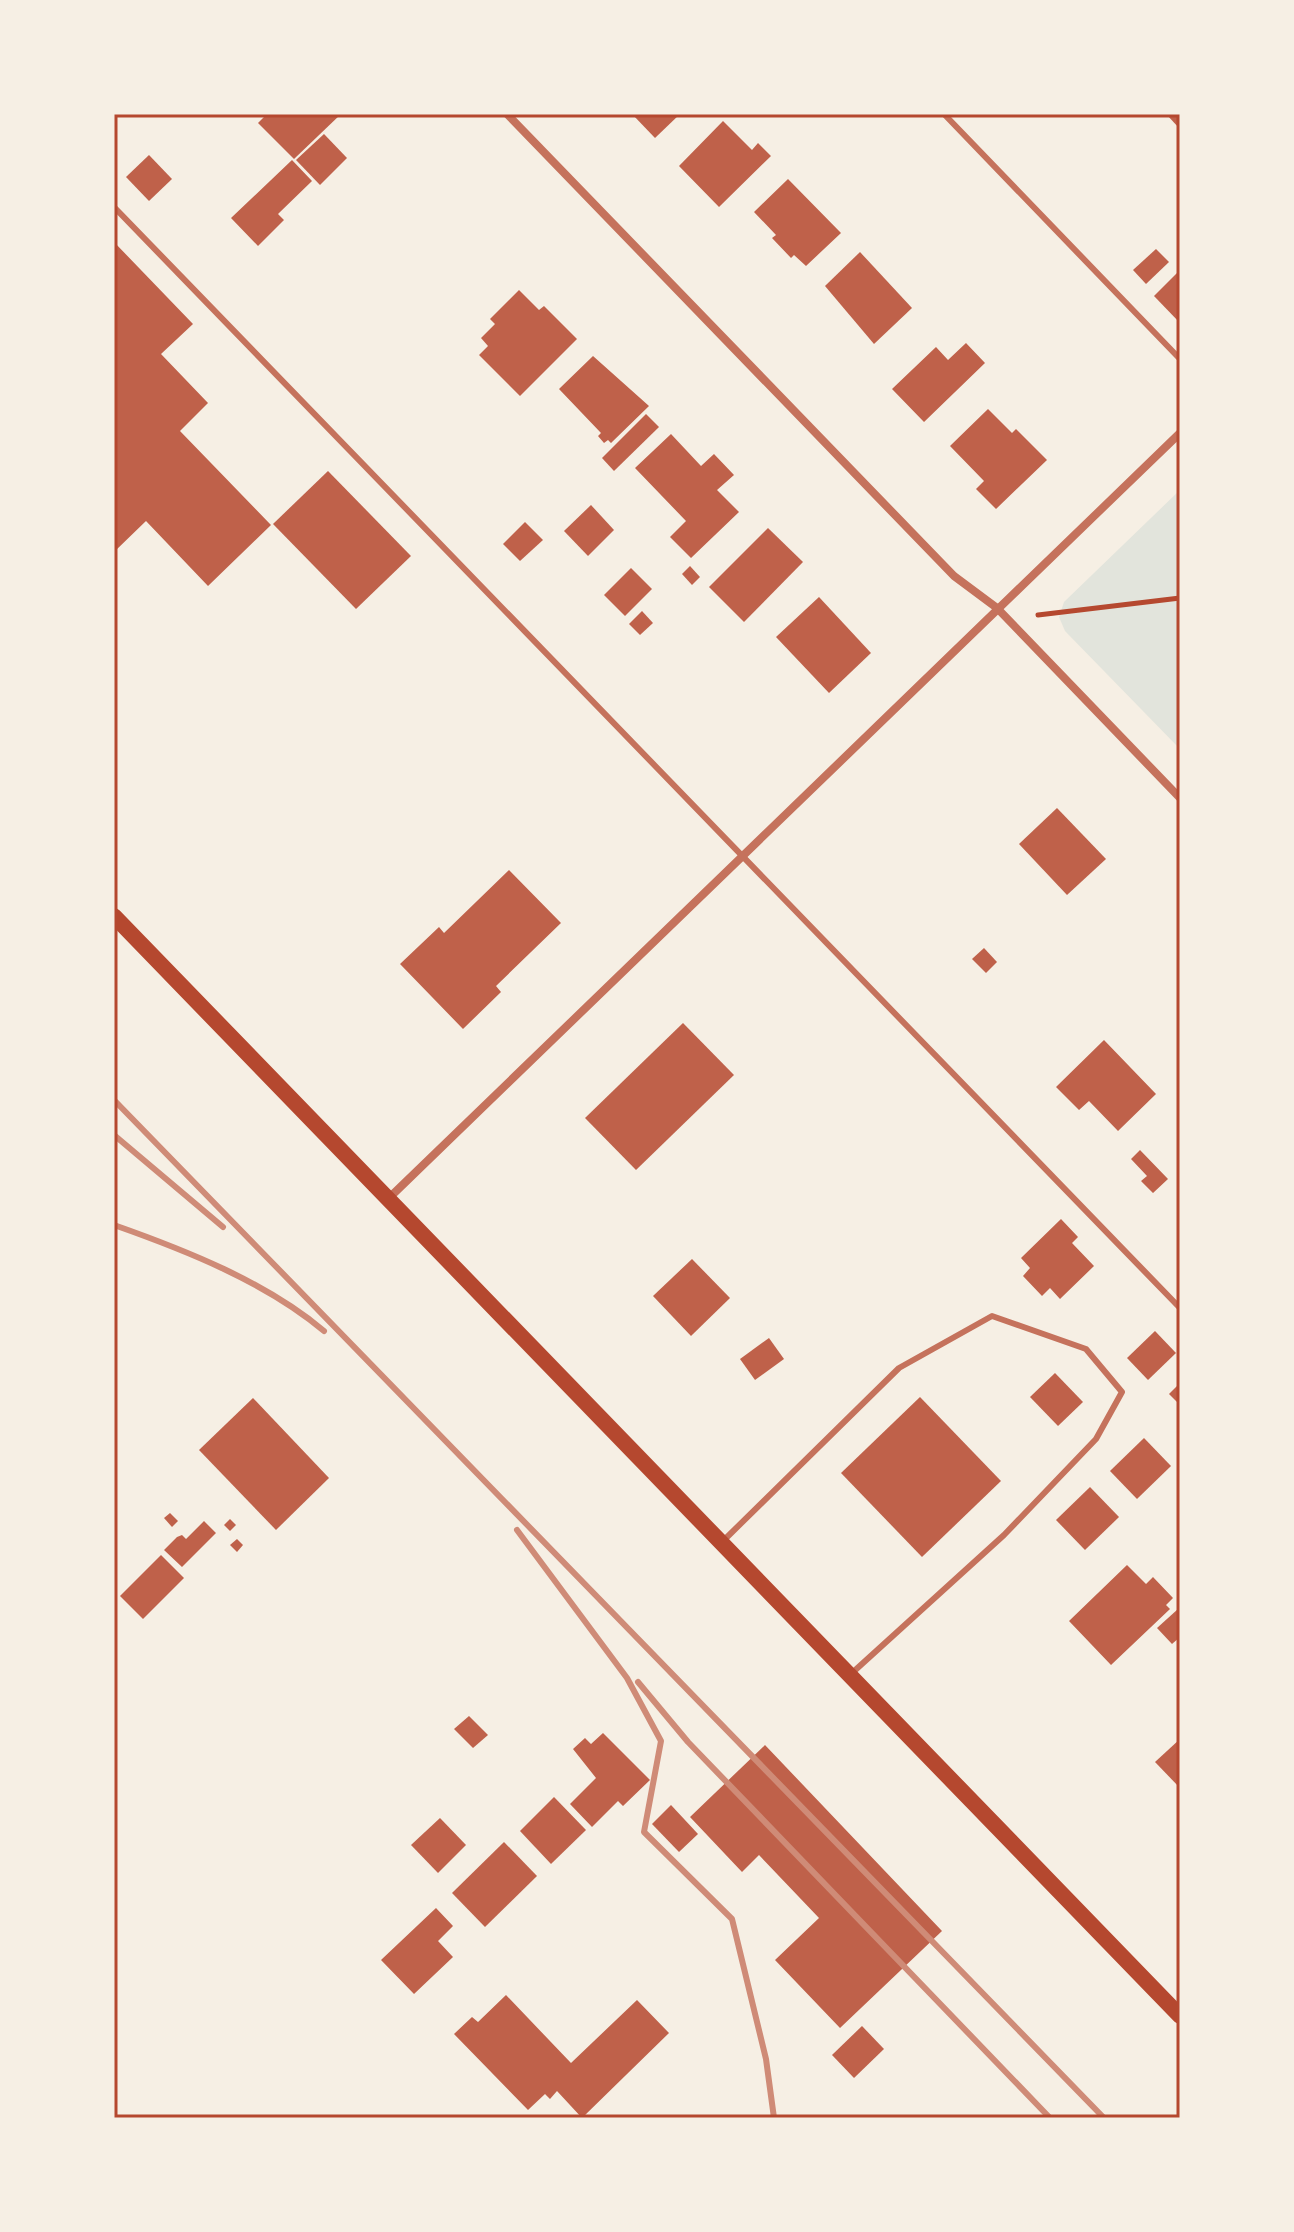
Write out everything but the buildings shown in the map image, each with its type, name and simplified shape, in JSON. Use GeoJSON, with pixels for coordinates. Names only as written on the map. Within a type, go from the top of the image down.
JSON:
{"type":"FeatureCollection","features":[{"type":"Feature","properties":{"kind":"main road"},"geometry":{"type":"LineString","coordinates":[[114,916],[1180,2016]]}},
{"type":"Feature","properties":{"kind":"street"},"geometry":{"type":"LineString","coordinates":[[507,114],[954,576],[997,608],[1180,798]]}},
{"type":"Feature","properties":{"kind":"street"},"geometry":{"type":"LineString","coordinates":[[388,1199],[1180,433]]}},
{"type":"Feature","properties":{"kind":"lane"},"geometry":{"type":"LineString","coordinates":[[944,114],[1180,359]]}},
{"type":"Feature","properties":{"kind":"lane"},"geometry":{"type":"LineString","coordinates":[[114,207],[1180,1308]]}},
{"type":"Feature","properties":{"kind":"lane"},"geometry":{"type":"LineString","coordinates":[[721,1543],[899,1368],[992,1316],[1086,1349],[1122,1392],[1096,1439],[1004,1535],[850,1675]]}},
{"type":"Feature","properties":{"kind":"path"},"geometry":{"type":"LineString","coordinates":[[1007,618],[1180,598]]}},
{"type":"Feature","properties":{"kind":"shaded area"},"geometry":{"type":"Polygon","coordinates":[[[1180,490],[1180,749],[1065,631],[1059,617],[1064,602],[1180,490]]]}},
{"type":"Feature","properties":{"kind":"railway"},"geometry":{"type":"LineString","coordinates":[[114,1100],[1104,2118]]}},
{"type":"Feature","properties":{"kind":"railway"},"geometry":{"type":"LineString","coordinates":[[114,1135],[223,1227]]}},
{"type":"Feature","properties":{"kind":"railway"},"geometry":{"type":"LineString","coordinates":[[114,1225],[224,1269],[277,1297],[324,1331]]}},
{"type":"Feature","properties":{"kind":"railway"},"geometry":{"type":"LineString","coordinates":[[517,1530],[627,1678],[661,1741],[644,1832],[732,1919],[766,2059],[774,2118]]}},
{"type":"Feature","properties":{"kind":"railway"},"geometry":{"type":"LineString","coordinates":[[638,1682],[688,1742],[1050,2118]]}}]}
